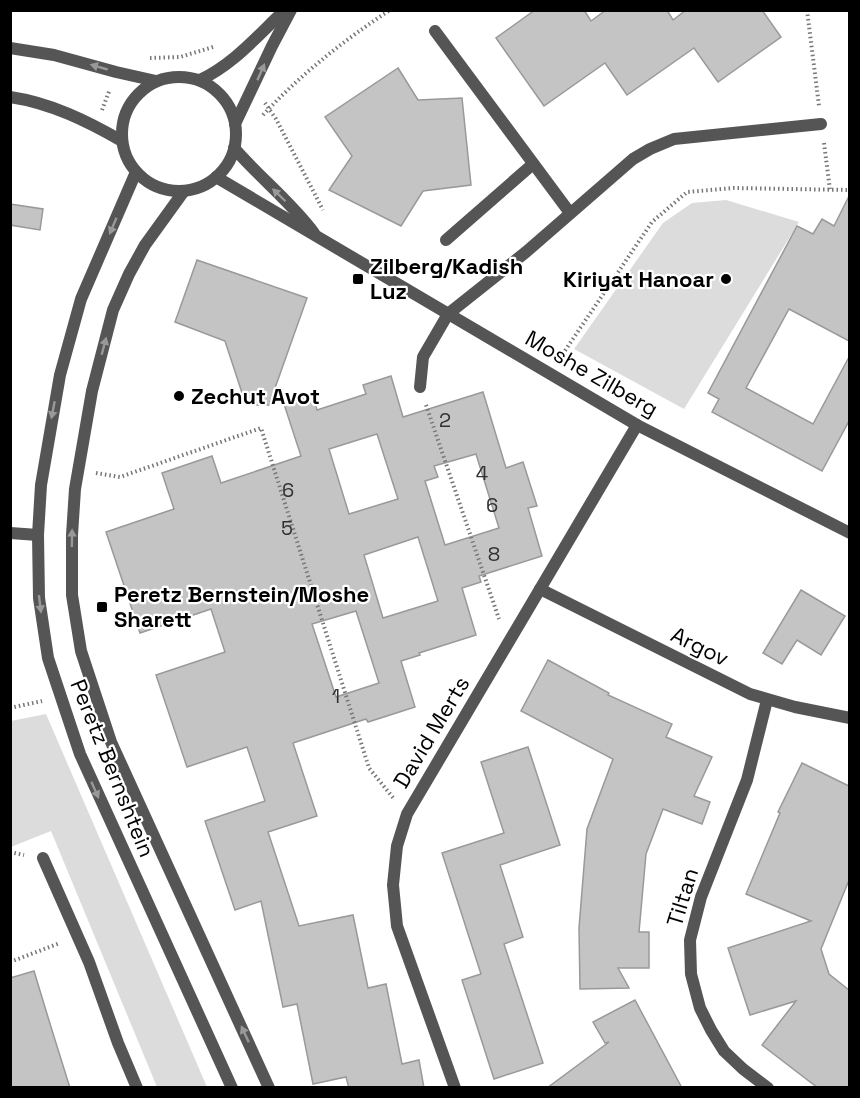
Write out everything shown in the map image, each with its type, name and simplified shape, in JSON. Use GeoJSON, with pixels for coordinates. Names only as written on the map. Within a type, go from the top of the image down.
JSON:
{"type":"FeatureCollection","features":[{"type":"Feature","properties":{"kind":"street"},"geometry":{"type":"LineString","coordinates":[[201,80],[217,72],[232,60],[285,10]]}},
{"type":"Feature","properties":{"kind":"street"},"geometry":{"type":"LineString","coordinates":[[235,124],[225,99],[212,87],[201,80],[177,76],[156,81],[141,91],[127,109],[123,119],[122,141],[129,162],[136,172],[147,182],[159,188],[184,191],[201,187],[216,177],[228,163],[234,148],[235,124],[291,10]]}},
{"type":"Feature","properties":{"kind":"street"},"geometry":{"type":"LineString","coordinates":[[435,31],[570,213]]}},
{"type":"Feature","properties":{"kind":"street"},"geometry":{"type":"LineString","coordinates":[[10,48],[54,55],[156,81]]}},
{"type":"Feature","properties":{"kind":"street"},"geometry":{"type":"LineString","coordinates":[[10,97],[27,99],[66,112],[122,141]]}},
{"type":"Feature","properties":{"kind":"street"},"geometry":{"type":"LineString","coordinates":[[420,387],[423,357],[448,314],[526,252],[633,159],[674,139],[821,124]]}},
{"type":"Feature","properties":{"kind":"street","name":"Moshe Zilberg"},"geometry":{"type":"LineString","coordinates":[[234,148],[253,170],[303,218],[319,238]]}},
{"type":"Feature","properties":{"kind":"street"},"geometry":{"type":"LineString","coordinates":[[446,240],[533,164]]}},
{"type":"Feature","properties":{"kind":"street","name":"Peretz Bernshtein"},"geometry":{"type":"LineString","coordinates":[[136,172],[81,299],[60,375],[41,485],[38,535],[39,598],[48,658],[80,754],[232,1088]]}},
{"type":"Feature","properties":{"kind":"street","name":"Moshe Zilberg"},"geometry":{"type":"LineString","coordinates":[[216,177],[637,425],[849,533]]}},
{"type":"Feature","properties":{"kind":"street","name":"Peretz Bernshtein"},"geometry":{"type":"LineString","coordinates":[[184,191],[145,245],[113,310],[92,391],[77,470],[72,536],[72,595],[81,651],[116,751],[269,1088]]}},
{"type":"Feature","properties":{"kind":"street","name":"David Merts"},"geometry":{"type":"LineString","coordinates":[[455,1088],[397,926],[393,885],[397,846],[407,814],[637,425]]}},
{"type":"Feature","properties":{"kind":"street"},"geometry":{"type":"LineString","coordinates":[[10,533],[38,535]]}},
{"type":"Feature","properties":{"kind":"street","name":"Argov"},"geometry":{"type":"LineString","coordinates":[[540,589],[704,672],[768,700],[849,718]]}},
{"type":"Feature","properties":{"kind":"street","name":"Tiltan"},"geometry":{"type":"LineString","coordinates":[[768,700],[747,780],[700,897],[690,940],[691,974],[700,1008],[711,1030],[724,1051],[768,1088]]}},
{"type":"Feature","properties":{"kind":"street"},"geometry":{"type":"LineString","coordinates":[[44,858],[89,962],[137,1088]]}},
{"type":"Feature","properties":{"kind":"path"},"geometry":{"type":"LineString","coordinates":[[262,116],[296,81],[348,38],[390,10]]}},
{"type":"Feature","properties":{"kind":"path"},"geometry":{"type":"LineString","coordinates":[[807,10],[830,190]]}},
{"type":"Feature","properties":{"kind":"path"},"geometry":{"type":"LineString","coordinates":[[253,88],[276,119],[326,217]]}},
{"type":"Feature","properties":{"kind":"path"},"geometry":{"type":"LineString","coordinates":[[549,373],[652,222],[687,192],[734,188],[849,190]]}},
{"type":"Feature","properties":{"kind":"path"},"geometry":{"type":"LineString","coordinates":[[560,357],[571,363]]}},
{"type":"Feature","properties":{"kind":"path"},"geometry":{"type":"LineString","coordinates":[[420,387],[507,644]]}},
{"type":"Feature","properties":{"kind":"path"},"geometry":{"type":"LineString","coordinates":[[77,470],[120,477],[261,428],[369,768],[384,789],[407,814]]}},
{"type":"Feature","properties":{"kind":"path"},"geometry":{"type":"LineString","coordinates":[[10,708],[59,696]]}},
{"type":"Feature","properties":{"kind":"path"},"geometry":{"type":"LineString","coordinates":[[10,962],[78,936]]}},
{"type":"Feature","properties":{"kind":"shaded area"},"geometry":{"type":"Polygon","coordinates":[[[726,200],[799,222],[684,409],[574,349],[663,223],[692,203],[726,200]]]}},
{"type":"Feature","properties":{"kind":"shaded area"},"geometry":{"type":"Polygon","coordinates":[[[46,714],[207,1087],[157,1087],[51,831],[11,847],[11,721],[46,714]]]}},
{"type":"Feature","properties":{"kind":"building"},"geometry":{"type":"Polygon","coordinates":[[[535,10],[584,10],[591,21],[606,10],[667,10],[673,20],[686,10],[762,10],[781,37],[718,82],[694,48],[627,95],[605,63],[544,106],[496,38],[535,10]]]}},
{"type":"Feature","properties":{"kind":"building"},"geometry":{"type":"Polygon","coordinates":[[[398,68],[418,100],[462,98],[471,185],[423,191],[401,226],[329,190],[352,156],[325,117],[398,68]]]}},
{"type":"Feature","properties":{"kind":"building"},"geometry":{"type":"Polygon","coordinates":[[[849,196],[849,341],[789,309],[746,388],[813,424],[849,357],[849,421],[822,471],[712,412],[719,399],[708,393],[797,226],[813,234],[822,219],[834,226],[849,196]]]}},
{"type":"Feature","properties":{"kind":"building"},"geometry":{"type":"Polygon","coordinates":[[[10,204],[43,209],[40,230],[10,225],[10,204]]]}},
{"type":"Feature","properties":{"kind":"building"},"geometry":{"type":"Polygon","coordinates":[[[197,260],[307,298],[269,405],[246,405],[225,341],[175,322],[197,260]]]}},
{"type":"Feature","properties":{"kind":"building"},"geometry":{"type":"Polygon","coordinates":[[[391,376],[403,417],[483,392],[506,468],[523,462],[537,506],[528,508],[542,556],[479,576],[481,582],[462,588],[476,635],[401,661],[415,707],[368,722],[366,719],[293,743],[317,816],[268,832],[299,926],[353,915],[368,988],[386,984],[402,1064],[419,1060],[424,1088],[349,1088],[346,1077],[313,1084],[297,1004],[283,1007],[261,901],[235,910],[205,821],[265,801],[247,747],[187,767],[156,675],[225,652],[211,609],[140,633],[106,532],[174,509],[162,473],[212,456],[221,483],[301,456],[283,401],[312,392],[317,410],[366,394],[363,385],[391,376]],[[377,434],[329,449],[349,514],[398,499],[377,434]],[[476,454],[434,466],[438,477],[425,481],[445,545],[499,528],[476,454]],[[418,537],[364,555],[383,618],[438,601],[418,537]],[[356,611],[312,624],[336,697],[379,683],[356,611]]]}},
{"type":"Feature","properties":{"kind":"building"},"geometry":{"type":"Polygon","coordinates":[[[801,590],[845,616],[821,655],[797,640],[782,664],[763,653],[801,590]]]}},
{"type":"Feature","properties":{"kind":"building"},"geometry":{"type":"Polygon","coordinates":[[[548,660],[609,693],[608,695],[672,724],[666,737],[712,757],[694,796],[710,802],[702,824],[663,809],[646,854],[639,932],[649,932],[649,968],[618,968],[629,988],[580,989],[579,928],[587,829],[613,759],[521,711],[548,660]]]}},
{"type":"Feature","properties":{"kind":"building"},"geometry":{"type":"Polygon","coordinates":[[[528,747],[560,845],[500,865],[523,937],[504,944],[543,1063],[494,1079],[462,980],[481,974],[442,853],[504,833],[481,762],[528,747]]]}},
{"type":"Feature","properties":{"kind":"building"},"geometry":{"type":"Polygon","coordinates":[[[802,763],[849,786],[849,880],[821,949],[829,974],[849,990],[849,1088],[818,1088],[762,1045],[796,1001],[750,1015],[728,948],[811,921],[746,894],[780,813],[778,812],[802,763]]]}},
{"type":"Feature","properties":{"kind":"building"},"geometry":{"type":"Polygon","coordinates":[[[34,971],[70,1088],[10,1088],[10,978],[34,971]]]}},
{"type":"Feature","properties":{"kind":"building"},"geometry":{"type":"Polygon","coordinates":[[[635,1000],[682,1088],[547,1088],[609,1042],[605,1043],[593,1022],[635,1000]]]}},
{"type":"Feature","properties":{"kind":"place","name":"Zilberg/Kadish Luz"},"geometry":{"type":"Point","coordinates":[358,279]}},
{"type":"Feature","properties":{"kind":"place","name":"Kiriyat Hanoar"},"geometry":{"type":"Point","coordinates":[726,279]}},
{"type":"Feature","properties":{"kind":"place","name":"Zechut Avot"},"geometry":{"type":"Point","coordinates":[179,396]}},
{"type":"Feature","properties":{"kind":"place","name":"Peretz Bernstein/Moshe Sharett"},"geometry":{"type":"Point","coordinates":[102,607]}}]}
